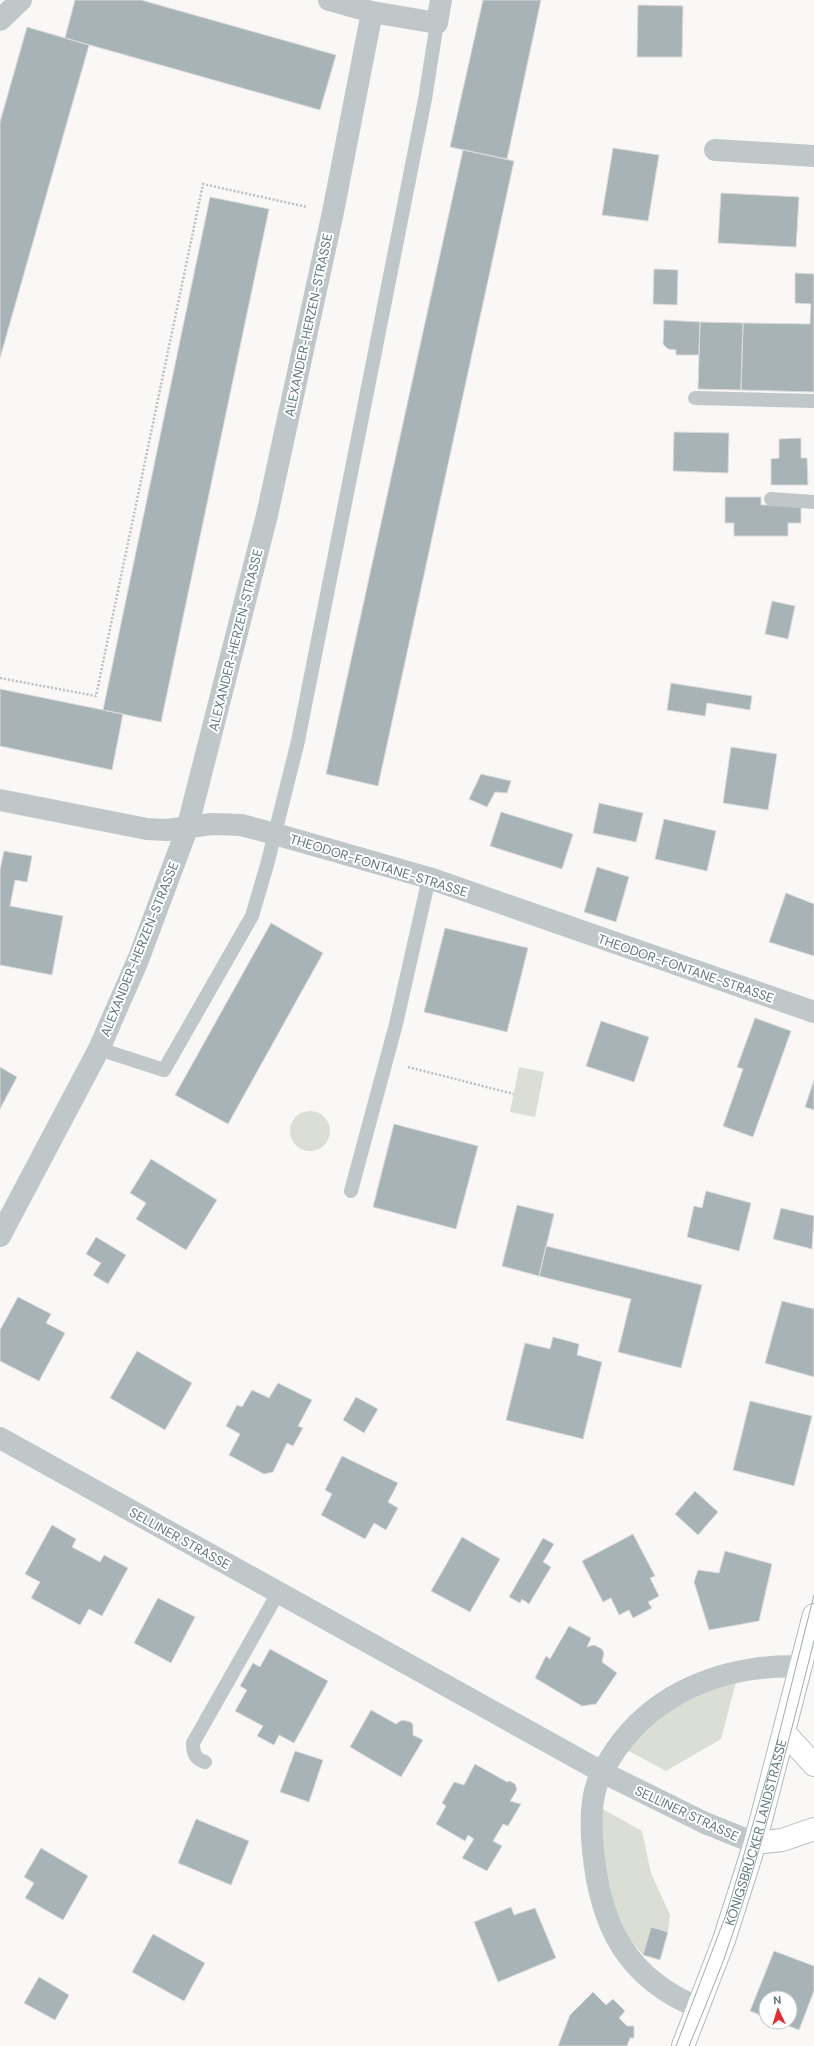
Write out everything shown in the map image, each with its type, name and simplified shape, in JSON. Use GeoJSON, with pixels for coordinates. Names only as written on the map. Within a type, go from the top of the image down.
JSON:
{"type":"FeatureCollection","features":[{"type":"Feature","properties":{"kind":"main road","name":"KÖNIGSBRÜCKER LANDSTRASSE"},"geometry":{"type":"LineString","coordinates":[[683,2046],[699,2008],[724,1940],[756,1843],[785,1734],[800,1667],[814,1615]]}},
{"type":"Feature","properties":{"kind":"main road"},"geometry":{"type":"LineString","coordinates":[[785,1734],[814,1765]]}},
{"type":"Feature","properties":{"kind":"main road"},"geometry":{"type":"LineString","coordinates":[[756,1843],[782,1840],[814,1829]]}},
{"type":"Feature","properties":{"kind":"street"},"geometry":{"type":"LineString","coordinates":[[0,20],[21,0]]}},
{"type":"Feature","properties":{"kind":"street"},"geometry":{"type":"LineString","coordinates":[[329,0],[370,6],[436,23],[441,0]]}},
{"type":"Feature","properties":{"kind":"street","name":"ALEXANDER-HERZEN-STRASSE"},"geometry":{"type":"LineString","coordinates":[[0,1236],[99,1049],[138,960],[187,829],[267,516],[333,212],[370,6]]}},
{"type":"Feature","properties":{"kind":"street"},"geometry":{"type":"LineString","coordinates":[[715,150],[814,156]]}},
{"type":"Feature","properties":{"kind":"street","name":"THEODOR-FONTANE-STRASSE"},"geometry":{"type":"LineString","coordinates":[[0,800],[146,829],[187,829],[212,824],[241,825],[429,878],[814,1012]]}},
{"type":"Feature","properties":{"kind":"street","name":"SELLINER STRASSE"},"geometry":{"type":"LineString","coordinates":[[0,1438],[610,1777],[705,1823],[756,1843]]}},
{"type":"Feature","properties":{"kind":"street"},"geometry":{"type":"LineString","coordinates":[[699,2008],[670,1994],[642,1974],[623,1951],[609,1924],[599,1893],[592,1837],[593,1805],[596,1785],[610,1777],[631,1730],[647,1714],[681,1691],[730,1673],[781,1665],[800,1667]]}},
{"type":"Feature","properties":{"kind":"lane"},"geometry":{"type":"LineString","coordinates":[[99,1049],[164,1070],[252,916],[275,834],[302,718],[425,99],[436,23]]}},
{"type":"Feature","properties":{"kind":"lane"},"geometry":{"type":"LineString","coordinates":[[695,398],[814,401]]}},
{"type":"Feature","properties":{"kind":"lane"},"geometry":{"type":"LineString","coordinates":[[771,499],[812,500],[814,502]]}},
{"type":"Feature","properties":{"kind":"lane"},"geometry":{"type":"LineString","coordinates":[[351,1191],[386,1061],[429,878]]}},
{"type":"Feature","properties":{"kind":"lane"},"geometry":{"type":"LineString","coordinates":[[205,1762],[199,1760],[193,1752],[193,1743],[278,1593]]}},
{"type":"Feature","properties":{"kind":"path"},"geometry":{"type":"LineString","coordinates":[[0,678],[96,696],[203,184],[333,212]]}},
{"type":"Feature","properties":{"kind":"path"},"geometry":{"type":"LineString","coordinates":[[386,1061],[514,1094]]}},
{"type":"Feature","properties":{"kind":"shaded area"},"geometry":{"type":"Polygon","coordinates":[[[519,1067],[544,1072],[535,1117],[510,1112],[519,1067]]]}},
{"type":"Feature","properties":{"kind":"shaded area"},"geometry":{"type":"Polygon","coordinates":[[[310,1111],[318,1113],[324,1117],[328,1123],[330,1131],[328,1139],[324,1145],[318,1149],[310,1151],[302,1149],[296,1145],[292,1139],[290,1131],[292,1123],[296,1117],[302,1113],[310,1111]]]}},
{"type":"Feature","properties":{"kind":"shaded area"},"geometry":{"type":"Polygon","coordinates":[[[736,1682],[721,1739],[666,1771],[627,1750],[650,1722],[685,1697],[736,1682]]]}},
{"type":"Feature","properties":{"kind":"shaded area"},"geometry":{"type":"Polygon","coordinates":[[[601,1808],[642,1831],[651,1873],[670,1915],[668,1932],[651,1927],[643,1955],[618,1926],[603,1888],[601,1808]]]}},
{"type":"Feature","properties":{"kind":"building"},"geometry":{"type":"Polygon","coordinates":[[[75,0],[141,0],[336,55],[320,110],[65,38],[75,0]]]}},
{"type":"Feature","properties":{"kind":"building"},"geometry":{"type":"Polygon","coordinates":[[[483,0],[541,0],[507,159],[450,147],[483,0]]]}},
{"type":"Feature","properties":{"kind":"building"},"geometry":{"type":"Polygon","coordinates":[[[638,5],[683,6],[682,57],[637,57],[638,5]]]}},
{"type":"Feature","properties":{"kind":"building"},"geometry":{"type":"Polygon","coordinates":[[[27,27],[89,45],[0,358],[0,122],[27,27]]]}},
{"type":"Feature","properties":{"kind":"building"},"geometry":{"type":"Polygon","coordinates":[[[613,148],[659,155],[648,221],[602,215],[613,148]]]}},
{"type":"Feature","properties":{"kind":"building"},"geometry":{"type":"Polygon","coordinates":[[[463,150],[514,161],[378,786],[326,774],[463,150]]]}},
{"type":"Feature","properties":{"kind":"building"},"geometry":{"type":"Polygon","coordinates":[[[721,193],[799,197],[796,247],[718,243],[721,193]]]}},
{"type":"Feature","properties":{"kind":"building"},"geometry":{"type":"Polygon","coordinates":[[[210,197],[269,209],[161,722],[103,710],[210,197]]]}},
{"type":"Feature","properties":{"kind":"building"},"geometry":{"type":"Polygon","coordinates":[[[654,269],[678,270],[677,305],[653,304],[654,269]]]}},
{"type":"Feature","properties":{"kind":"building"},"geometry":{"type":"Polygon","coordinates":[[[795,273],[814,274],[814,392],[741,390],[743,323],[810,324],[811,304],[795,303],[795,273]]]}},
{"type":"Feature","properties":{"kind":"building"},"geometry":{"type":"Polygon","coordinates":[[[664,320],[700,322],[699,355],[676,355],[676,350],[668,349],[663,344],[664,320]]]}},
{"type":"Feature","properties":{"kind":"building"},"geometry":{"type":"Polygon","coordinates":[[[700,322],[743,323],[741,390],[698,389],[700,322]]]}},
{"type":"Feature","properties":{"kind":"building"},"geometry":{"type":"Polygon","coordinates":[[[674,432],[729,433],[728,473],[673,471],[674,432]]]}},
{"type":"Feature","properties":{"kind":"building"},"geometry":{"type":"Polygon","coordinates":[[[801,438],[801,458],[807,458],[808,485],[771,485],[771,459],[779,458],[779,439],[801,438]]]}},
{"type":"Feature","properties":{"kind":"building"},"geometry":{"type":"Polygon","coordinates":[[[725,497],[761,497],[761,505],[801,505],[801,523],[788,523],[788,536],[734,536],[734,523],[725,523],[725,497]]]}},
{"type":"Feature","properties":{"kind":"building"},"geometry":{"type":"Polygon","coordinates":[[[772,601],[795,606],[788,639],[765,634],[772,601]]]}},
{"type":"Feature","properties":{"kind":"building"},"geometry":{"type":"Polygon","coordinates":[[[671,683],[752,696],[750,710],[707,703],[705,716],[667,710],[671,683]]]}},
{"type":"Feature","properties":{"kind":"building"},"geometry":{"type":"Polygon","coordinates":[[[0,689],[123,714],[112,770],[0,746],[0,689]]]}},
{"type":"Feature","properties":{"kind":"building"},"geometry":{"type":"Polygon","coordinates":[[[731,747],[777,754],[768,810],[723,803],[731,747]]]}},
{"type":"Feature","properties":{"kind":"building"},"geometry":{"type":"Polygon","coordinates":[[[481,774],[511,781],[507,793],[495,792],[487,807],[469,799],[481,774]]]}},
{"type":"Feature","properties":{"kind":"building"},"geometry":{"type":"Polygon","coordinates":[[[599,803],[643,813],[636,842],[593,833],[599,803]]]}},
{"type":"Feature","properties":{"kind":"building"},"geometry":{"type":"Polygon","coordinates":[[[501,812],[573,834],[562,869],[490,846],[501,812]]]}},
{"type":"Feature","properties":{"kind":"building"},"geometry":{"type":"Polygon","coordinates":[[[664,819],[716,831],[707,871],[655,859],[664,819]]]}},
{"type":"Feature","properties":{"kind":"building"},"geometry":{"type":"Polygon","coordinates":[[[4,851],[32,856],[27,882],[15,880],[10,906],[63,916],[52,975],[0,965],[0,870],[4,851]]]}},
{"type":"Feature","properties":{"kind":"building"},"geometry":{"type":"Polygon","coordinates":[[[597,867],[629,877],[616,922],[584,912],[597,867]]]}},
{"type":"Feature","properties":{"kind":"building"},"geometry":{"type":"Polygon","coordinates":[[[786,893],[814,904],[814,956],[769,942],[786,893]]]}},
{"type":"Feature","properties":{"kind":"building"},"geometry":{"type":"Polygon","coordinates":[[[271,923],[323,953],[228,1124],[175,1095],[271,923]]]}},
{"type":"Feature","properties":{"kind":"building"},"geometry":{"type":"Polygon","coordinates":[[[445,928],[528,948],[507,1032],[424,1012],[445,928]]]}},
{"type":"Feature","properties":{"kind":"building"},"geometry":{"type":"Polygon","coordinates":[[[755,1018],[791,1031],[753,1137],[723,1126],[743,1069],[737,1067],[755,1018]]]}},
{"type":"Feature","properties":{"kind":"building"},"geometry":{"type":"Polygon","coordinates":[[[601,1021],[649,1037],[634,1082],[586,1066],[601,1021]]]}},
{"type":"Feature","properties":{"kind":"building"},"geometry":{"type":"Polygon","coordinates":[[[0,1067],[17,1077],[0,1109],[0,1067]]]}},
{"type":"Feature","properties":{"kind":"building"},"geometry":{"type":"Polygon","coordinates":[[[814,1080],[814,1110],[805,1107],[814,1080]]]}},
{"type":"Feature","properties":{"kind":"building"},"geometry":{"type":"Polygon","coordinates":[[[394,1124],[478,1146],[456,1229],[373,1207],[394,1124]]]}},
{"type":"Feature","properties":{"kind":"building"},"geometry":{"type":"Polygon","coordinates":[[[151,1159],[217,1200],[186,1250],[136,1219],[146,1203],[130,1193],[151,1159]]]}},
{"type":"Feature","properties":{"kind":"building"},"geometry":{"type":"Polygon","coordinates":[[[706,1191],[751,1203],[739,1251],[687,1237],[694,1206],[702,1208],[706,1191]]]}},
{"type":"Feature","properties":{"kind":"building"},"geometry":{"type":"Polygon","coordinates":[[[517,1205],[554,1214],[539,1276],[502,1266],[517,1205]]]}},
{"type":"Feature","properties":{"kind":"building"},"geometry":{"type":"Polygon","coordinates":[[[781,1208],[814,1216],[812,1249],[773,1239],[781,1208]]]}},
{"type":"Feature","properties":{"kind":"building"},"geometry":{"type":"Polygon","coordinates":[[[96,1237],[126,1255],[108,1284],[93,1275],[101,1263],[86,1254],[96,1237]]]}},
{"type":"Feature","properties":{"kind":"building"},"geometry":{"type":"Polygon","coordinates":[[[546,1246],[702,1285],[681,1368],[618,1352],[631,1299],[539,1276],[546,1246]]]}},
{"type":"Feature","properties":{"kind":"building"},"geometry":{"type":"Polygon","coordinates":[[[18,1297],[51,1314],[46,1323],[65,1333],[39,1381],[0,1361],[0,1330],[18,1297]]]}},
{"type":"Feature","properties":{"kind":"building"},"geometry":{"type":"Polygon","coordinates":[[[782,1301],[814,1309],[814,1377],[765,1363],[782,1301]]]}},
{"type":"Feature","properties":{"kind":"building"},"geometry":{"type":"Polygon","coordinates":[[[553,1337],[579,1344],[577,1355],[602,1362],[583,1439],[506,1420],[525,1343],[550,1349],[553,1337]]]}},
{"type":"Feature","properties":{"kind":"building"},"geometry":{"type":"Polygon","coordinates":[[[137,1351],[192,1383],[165,1430],[110,1398],[137,1351]]]}},
{"type":"Feature","properties":{"kind":"building"},"geometry":{"type":"Polygon","coordinates":[[[278,1383],[312,1400],[298,1426],[303,1428],[293,1446],[287,1443],[273,1472],[264,1474],[229,1455],[240,1434],[226,1426],[237,1405],[242,1407],[252,1390],[269,1398],[278,1383]]]}},
{"type":"Feature","properties":{"kind":"building"},"geometry":{"type":"Polygon","coordinates":[[[356,1397],[378,1409],[364,1433],[343,1420],[356,1397]]]}},
{"type":"Feature","properties":{"kind":"building"},"geometry":{"type":"Polygon","coordinates":[[[750,1401],[812,1416],[794,1486],[733,1470],[750,1401]]]}},
{"type":"Feature","properties":{"kind":"building"},"geometry":{"type":"Polygon","coordinates":[[[342,1456],[398,1483],[388,1502],[398,1508],[386,1530],[374,1523],[365,1539],[321,1515],[332,1494],[325,1490],[342,1456]]]}},
{"type":"Feature","properties":{"kind":"building"},"geometry":{"type":"Polygon","coordinates":[[[695,1491],[718,1512],[698,1535],[675,1514],[695,1491]]]}},
{"type":"Feature","properties":{"kind":"building"},"geometry":{"type":"Polygon","coordinates":[[[52,1525],[76,1539],[72,1547],[100,1562],[104,1555],[128,1568],[102,1616],[89,1609],[80,1625],[31,1598],[40,1582],[25,1574],[52,1525]]]}},
{"type":"Feature","properties":{"kind":"building"},"geometry":{"type":"Polygon","coordinates":[[[633,1534],[655,1576],[650,1578],[659,1596],[648,1602],[652,1608],[633,1618],[629,1610],[619,1615],[611,1598],[603,1602],[582,1561],[633,1534]]]}},
{"type":"Feature","properties":{"kind":"building"},"geometry":{"type":"Polygon","coordinates":[[[462,1537],[500,1559],[470,1612],[431,1591],[462,1537]]]}},
{"type":"Feature","properties":{"kind":"building"},"geometry":{"type":"Polygon","coordinates":[[[543,1538],[554,1544],[543,1562],[551,1567],[529,1604],[522,1599],[520,1603],[509,1597],[543,1538]]]}},
{"type":"Feature","properties":{"kind":"building"},"geometry":{"type":"Polygon","coordinates":[[[725,1551],[772,1564],[759,1621],[709,1630],[694,1582],[698,1570],[719,1573],[725,1551]]]}},
{"type":"Feature","properties":{"kind":"building"},"geometry":{"type":"Polygon","coordinates":[[[158,1598],[195,1617],[171,1663],[134,1643],[158,1598]]]}},
{"type":"Feature","properties":{"kind":"building"},"geometry":{"type":"Polygon","coordinates":[[[569,1626],[591,1638],[587,1647],[594,1645],[602,1649],[604,1653],[602,1662],[617,1673],[596,1704],[582,1706],[535,1678],[546,1656],[550,1659],[569,1626]]]}},
{"type":"Feature","properties":{"kind":"building"},"geometry":{"type":"Polygon","coordinates":[[[270,1649],[328,1681],[294,1743],[279,1735],[274,1745],[257,1736],[263,1726],[235,1711],[247,1690],[240,1686],[253,1663],[260,1667],[270,1649]]]}},
{"type":"Feature","properties":{"kind":"building"},"geometry":{"type":"Polygon","coordinates":[[[371,1710],[396,1724],[402,1720],[411,1722],[413,1725],[413,1735],[423,1740],[401,1777],[350,1747],[371,1710]]]}},
{"type":"Feature","properties":{"kind":"building"},"geometry":{"type":"Polygon","coordinates":[[[295,1751],[323,1760],[309,1802],[280,1792],[295,1751]]]}},
{"type":"Feature","properties":{"kind":"building"},"geometry":{"type":"Polygon","coordinates":[[[475,1764],[507,1782],[510,1781],[515,1784],[517,1790],[510,1801],[521,1804],[508,1826],[503,1824],[493,1841],[502,1846],[487,1871],[462,1858],[474,1839],[468,1835],[465,1841],[436,1824],[446,1806],[442,1803],[454,1782],[464,1785],[475,1764]]]}},
{"type":"Feature","properties":{"kind":"building"},"geometry":{"type":"Polygon","coordinates":[[[196,1819],[249,1841],[231,1885],[178,1863],[196,1819]]]}},
{"type":"Feature","properties":{"kind":"building"},"geometry":{"type":"Polygon","coordinates":[[[41,1848],[88,1876],[63,1920],[25,1898],[34,1883],[24,1877],[41,1848]]]}},
{"type":"Feature","properties":{"kind":"building"},"geometry":{"type":"Polygon","coordinates":[[[511,1907],[514,1915],[535,1908],[556,1958],[498,1982],[474,1922],[511,1907]]]}},
{"type":"Feature","properties":{"kind":"building"},"geometry":{"type":"Polygon","coordinates":[[[651,1927],[668,1932],[660,1960],[643,1955],[651,1927]]]}},
{"type":"Feature","properties":{"kind":"building"},"geometry":{"type":"Polygon","coordinates":[[[153,1934],[205,1963],[184,2001],[132,1972],[153,1934]]]}},
{"type":"Feature","properties":{"kind":"building"},"geometry":{"type":"Polygon","coordinates":[[[774,1951],[814,1966],[814,1991],[799,2030],[798,1990],[758,1990],[774,1951]]]}},
{"type":"Feature","properties":{"kind":"building"},"geometry":{"type":"Polygon","coordinates":[[[39,1977],[69,1995],[55,2020],[24,2003],[39,1977]]]}},
{"type":"Feature","properties":{"kind":"building"},"geometry":{"type":"Polygon","coordinates":[[[758,1991],[758,2014],[750,2011],[758,1991]]]}},
{"type":"Feature","properties":{"kind":"building"},"geometry":{"type":"Polygon","coordinates":[[[593,1992],[606,2005],[613,1999],[625,2011],[619,2018],[627,2026],[634,2026],[634,2038],[630,2038],[627,2046],[558,2046],[570,2015],[593,1992]]]}},
{"type":"Feature","properties":{"kind":"tram line"},"geometry":{"type":"LineString","coordinates":[[676,2046],[727,1912],[777,1742],[814,1595]]}},
{"type":"Feature","properties":{"kind":"tram line"},"geometry":{"type":"LineString","coordinates":[[689,2046],[724,1959],[750,1880],[773,1801],[814,1641]]}}]}
